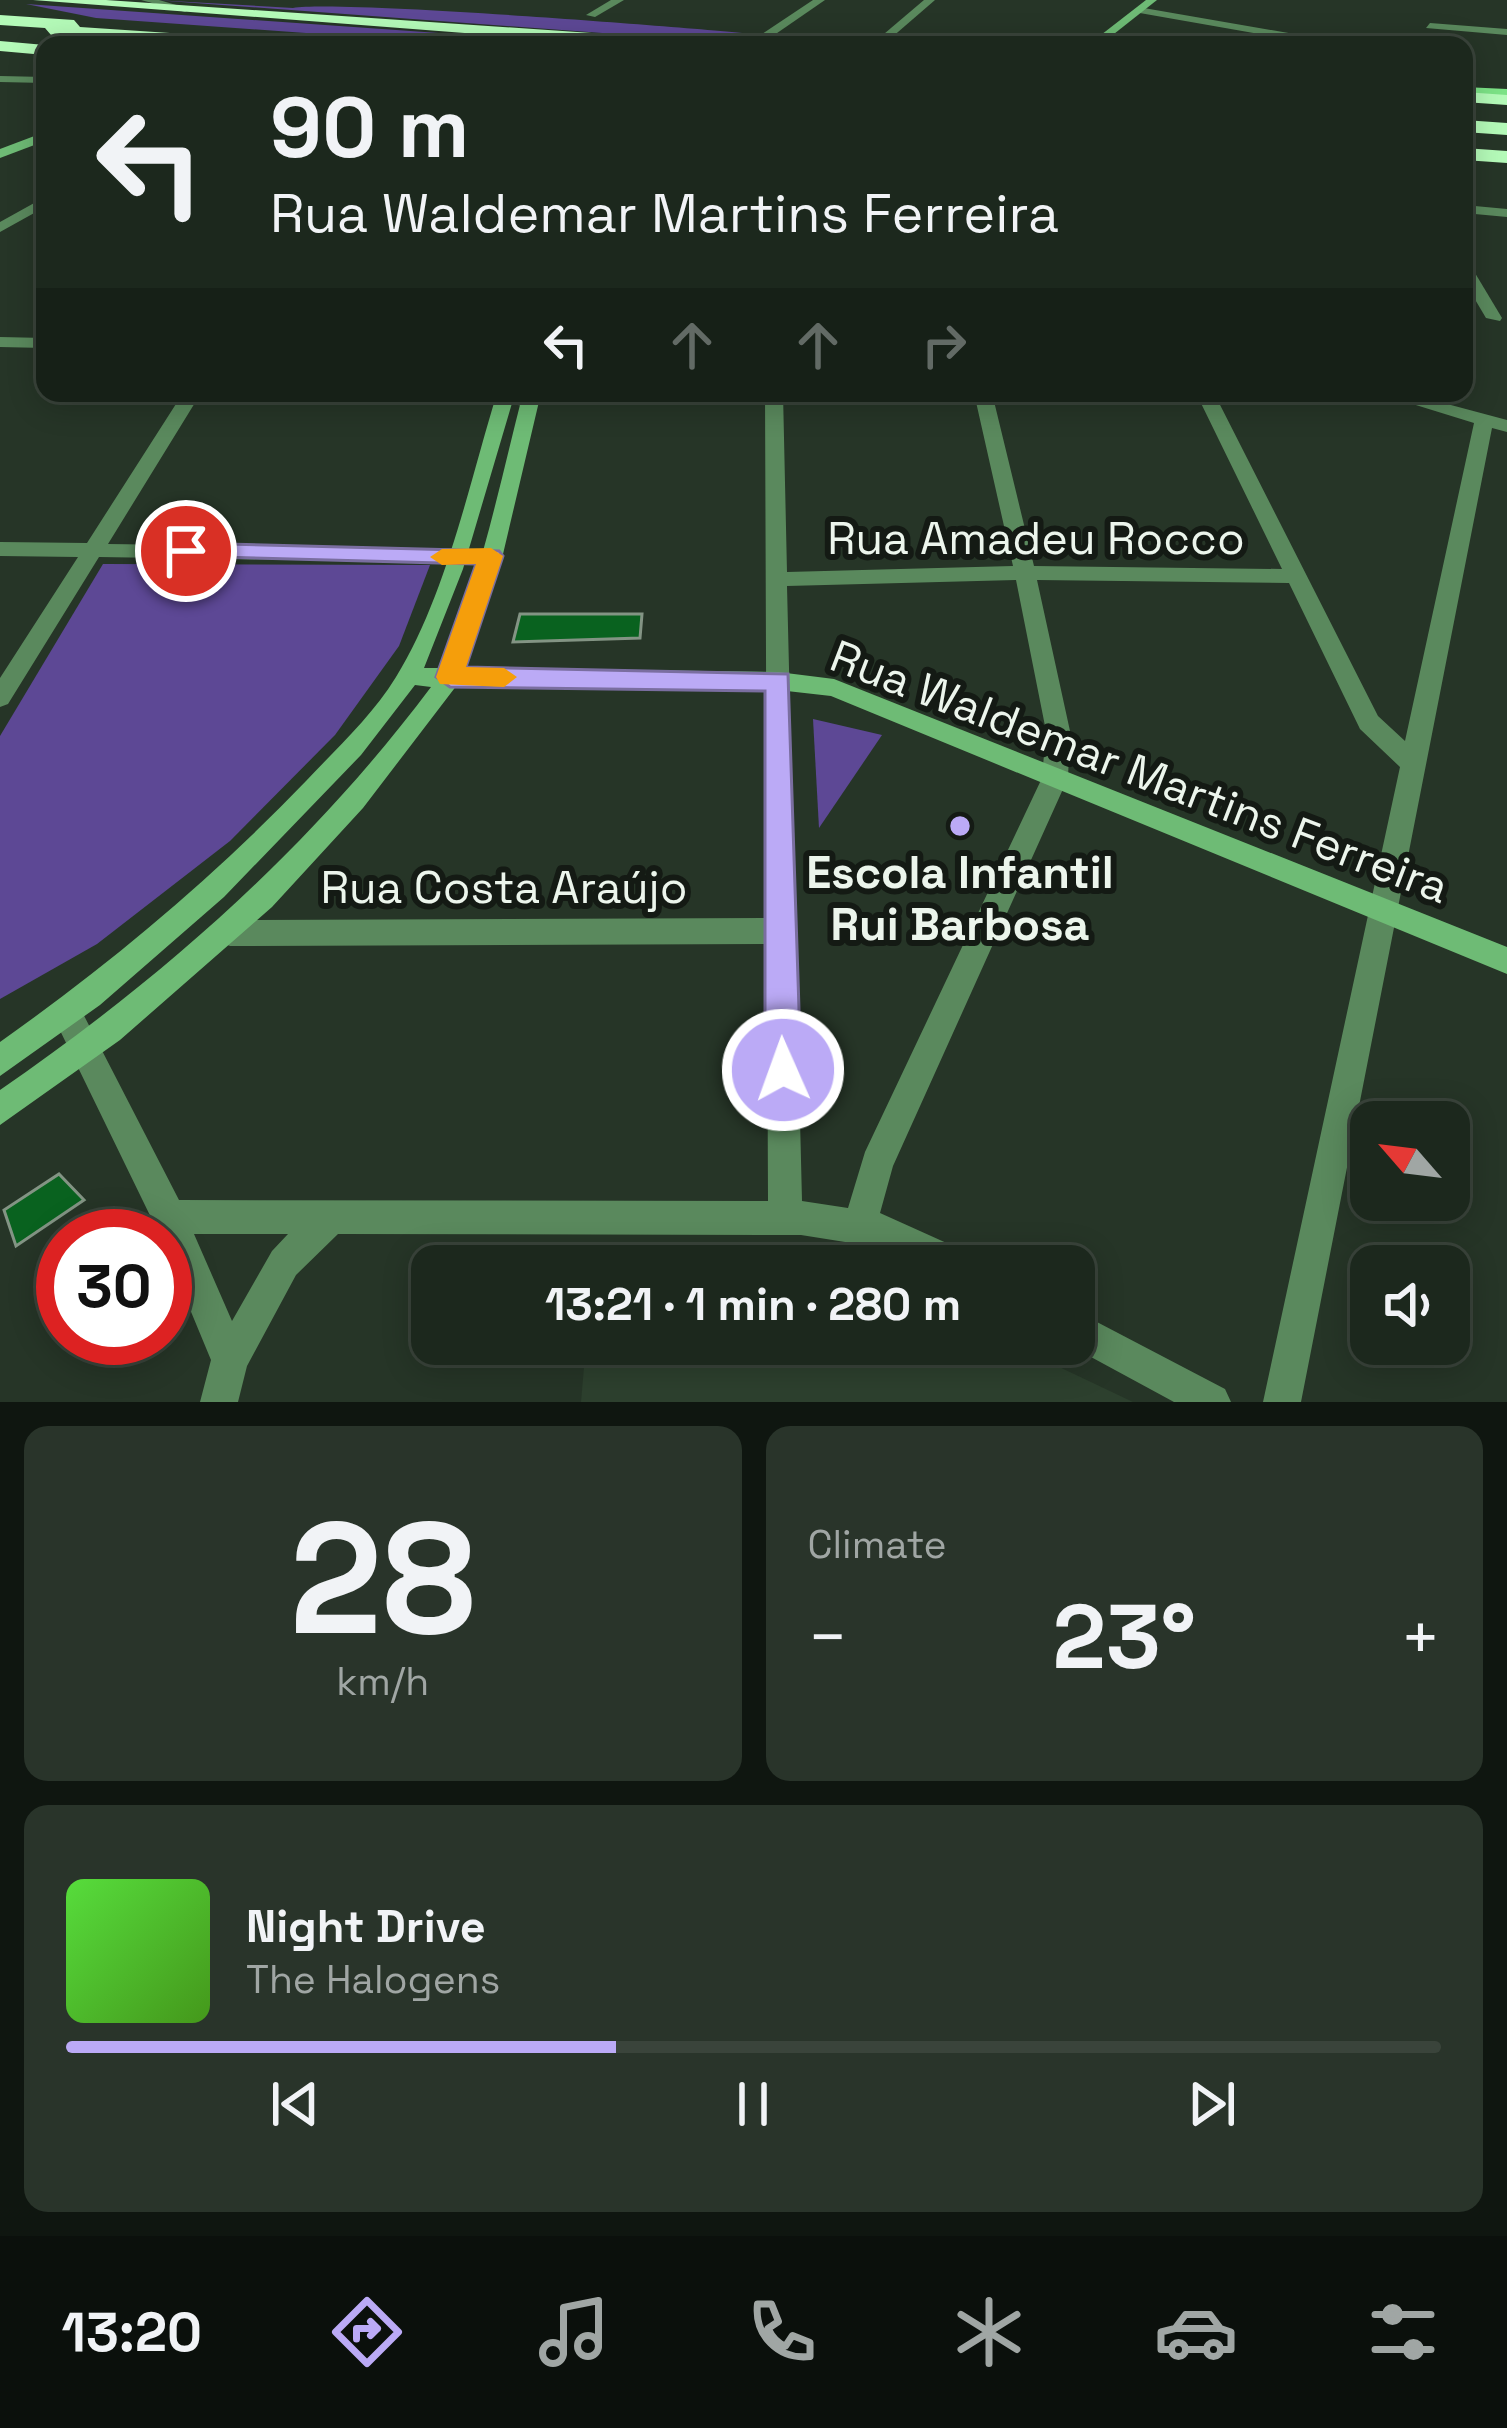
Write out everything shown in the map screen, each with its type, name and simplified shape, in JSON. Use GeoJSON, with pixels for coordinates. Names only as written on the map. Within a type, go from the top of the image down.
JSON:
{"type":"FeatureCollection","features":[{"type":"Feature","properties":{"kind":"highway"},"geometry":{"type":"LineString","coordinates":[[40,0],[562,36]]}},
{"type":"Feature","properties":{"kind":"highway"},"geometry":{"type":"LineString","coordinates":[[0,4],[187,32]]}},
{"type":"Feature","properties":{"kind":"highway"},"geometry":{"type":"LineString","coordinates":[[0,23],[249,36]]}},
{"type":"Feature","properties":{"kind":"highway"},"geometry":{"type":"LineString","coordinates":[[0,23],[163,36]]}},
{"type":"Feature","properties":{"kind":"highway"},"geometry":{"type":"LineString","coordinates":[[0,46],[36,49]]}},
{"type":"Feature","properties":{"kind":"highway"},"geometry":{"type":"LineString","coordinates":[[1473,94],[1507,96]]}},
{"type":"Feature","properties":{"kind":"highway"},"geometry":{"type":"LineString","coordinates":[[1473,117],[1507,111]]}},
{"type":"Feature","properties":{"kind":"highway"},"geometry":{"type":"LineString","coordinates":[[1473,119],[1507,124]]}},
{"type":"Feature","properties":{"kind":"street"},"geometry":{"type":"LineString","coordinates":[[85,3],[111,0]]}},
{"type":"Feature","properties":{"kind":"street"},"geometry":{"type":"LineString","coordinates":[[146,0],[194,11]]}},
{"type":"Feature","properties":{"kind":"street"},"geometry":{"type":"LineString","coordinates":[[591,15],[619,0]]}},
{"type":"Feature","properties":{"kind":"street"},"geometry":{"type":"LineString","coordinates":[[722,0],[753,5]]}},
{"type":"Feature","properties":{"kind":"street"},"geometry":{"type":"LineString","coordinates":[[766,36],[820,0]]}},
{"type":"Feature","properties":{"kind":"street"},"geometry":{"type":"LineString","coordinates":[[887,36],[930,0]]}},
{"type":"Feature","properties":{"kind":"street"},"geometry":{"type":"LineString","coordinates":[[1105,36],[1152,0]]}},
{"type":"Feature","properties":{"kind":"street"},"geometry":{"type":"LineString","coordinates":[[1138,10],[1288,36]]}},
{"type":"Feature","properties":{"kind":"street"},"geometry":{"type":"LineString","coordinates":[[1430,26],[1507,32]]}},
{"type":"Feature","properties":{"kind":"street"},"geometry":{"type":"LineString","coordinates":[[0,79],[36,80]]}},
{"type":"Feature","properties":{"kind":"street"},"geometry":{"type":"LineString","coordinates":[[0,92],[36,81]]}},
{"type":"Feature","properties":{"kind":"street"},"geometry":{"type":"LineString","coordinates":[[0,154],[36,140]]}},
{"type":"Feature","properties":{"kind":"street"},"geometry":{"type":"LineString","coordinates":[[0,228],[36,206]]}},
{"type":"Feature","properties":{"kind":"street"},"geometry":{"type":"LineString","coordinates":[[1473,210],[1507,213]]}},
{"type":"Feature","properties":{"kind":"street"},"geometry":{"type":"LineString","coordinates":[[1473,281],[1500,320]]}},
{"type":"Feature","properties":{"kind":"street"},"geometry":{"type":"LineString","coordinates":[[0,342],[36,343]]}},
{"type":"Feature","properties":{"kind":"street"},"geometry":{"type":"LineString","coordinates":[[0,698],[186,402]]}},
{"type":"Feature","properties":{"kind":"street"},"geometry":{"type":"LineString","coordinates":[[0,1061],[154,947],[224,883],[344,756],[409,676],[508,402]]}},
{"type":"Feature","properties":{"kind":"street"},"geometry":{"type":"LineString","coordinates":[[0,1109],[88,1049],[230,933],[318,842],[450,677],[491,556],[509,402]]}},
{"type":"Feature","properties":{"kind":"street"},"geometry":{"type":"LineString","coordinates":[[774,402],[780,579],[784,1218]]}},
{"type":"Feature","properties":{"kind":"street"},"geometry":{"type":"LineString","coordinates":[[860,1224],[878,1164],[1055,778],[1058,731],[1052,689],[1021,573],[985,402]]}},
{"type":"Feature","properties":{"kind":"street"},"geometry":{"type":"LineString","coordinates":[[1209,402],[1369,722],[1410,761]]}},
{"type":"Feature","properties":{"kind":"street"},"geometry":{"type":"LineString","coordinates":[[1282,1402],[1410,761],[1495,423],[1419,402]]}},
{"type":"Feature","properties":{"kind":"street"},"geometry":{"type":"LineString","coordinates":[[0,549],[491,556]]}},
{"type":"Feature","properties":{"kind":"street","name":"Rua Amadeu Rocco"},"geometry":{"type":"LineString","coordinates":[[780,579],[1021,573],[1293,576]]}},
{"type":"Feature","properties":{"kind":"street","name":"Rua Waldemar Martins Ferreira"},"geometry":{"type":"LineString","coordinates":[[409,676],[778,681],[834,688],[1507,961]]}},
{"type":"Feature","properties":{"kind":"street","name":"Rua Costa Araújo"},"geometry":{"type":"LineString","coordinates":[[230,933],[779,931]]}},
{"type":"Feature","properties":{"kind":"street"},"geometry":{"type":"LineString","coordinates":[[67,1014],[165,1209]]}},
{"type":"Feature","properties":{"kind":"street"},"geometry":{"type":"LineString","coordinates":[[192,1217],[784,1218],[860,1224],[917,1245]]}},
{"type":"Feature","properties":{"kind":"street"},"geometry":{"type":"LineString","coordinates":[[219,1402],[230,1360],[284,1263],[328,1220]]}},
{"type":"Feature","properties":{"kind":"street"},"geometry":{"type":"LineString","coordinates":[[192,1271],[230,1360]]}},
{"type":"Feature","properties":{"kind":"street"},"geometry":{"type":"LineString","coordinates":[[1095,1339],[1213,1402]]}},
{"type":"Feature","properties":{"kind":"shaded area"},"geometry":{"type":"Polygon","coordinates":[[[154,0],[441,11],[755,34],[642,36],[154,0]]]}},
{"type":"Feature","properties":{"kind":"shaded area"},"geometry":{"type":"Polygon","coordinates":[[[26,4],[481,36],[347,36],[96,18],[26,4]]]}},
{"type":"Feature","properties":{"kind":"shaded area"},"geometry":{"type":"Polygon","coordinates":[[[103,564],[430,565],[399,646],[335,735],[230,841],[97,944],[0,999],[0,736],[103,564]]]}},
{"type":"Feature","properties":{"kind":"shaded area"},"geometry":{"type":"Polygon","coordinates":[[[813,719],[882,735],[819,828],[813,719]]]}},
{"type":"Feature","properties":{"kind":"shaded area"},"geometry":{"type":"Polygon","coordinates":[[[584,1365],[1055,1365],[1133,1402],[581,1402],[584,1365]]]}},
{"type":"Feature","properties":{"kind":"building"},"geometry":{"type":"Polygon","coordinates":[[[520,614],[642,614],[640,638],[513,642],[520,614]]]}},
{"type":"Feature","properties":{"kind":"building"},"geometry":{"type":"Polygon","coordinates":[[[59,1174],[84,1200],[71,1209],[36,1209],[36,1232],[16,1246],[4,1210],[59,1174]]]}},
{"type":"Feature","properties":{"kind":"slow traffic"},"geometry":{"type":"LineString","coordinates":[[442,557],[491,556],[450,677],[504,677]]}},
{"type":"Feature","properties":{"kind":"place","name":"Escola Infantil Rui Barbosa"},"geometry":{"type":"Point","coordinates":[960,826]}},
{"type":"Feature","properties":{"kind":"route"},"geometry":{"type":"LineString","coordinates":[[186,551],[491,556],[450,677],[778,681],[783,1070]]}}]}
